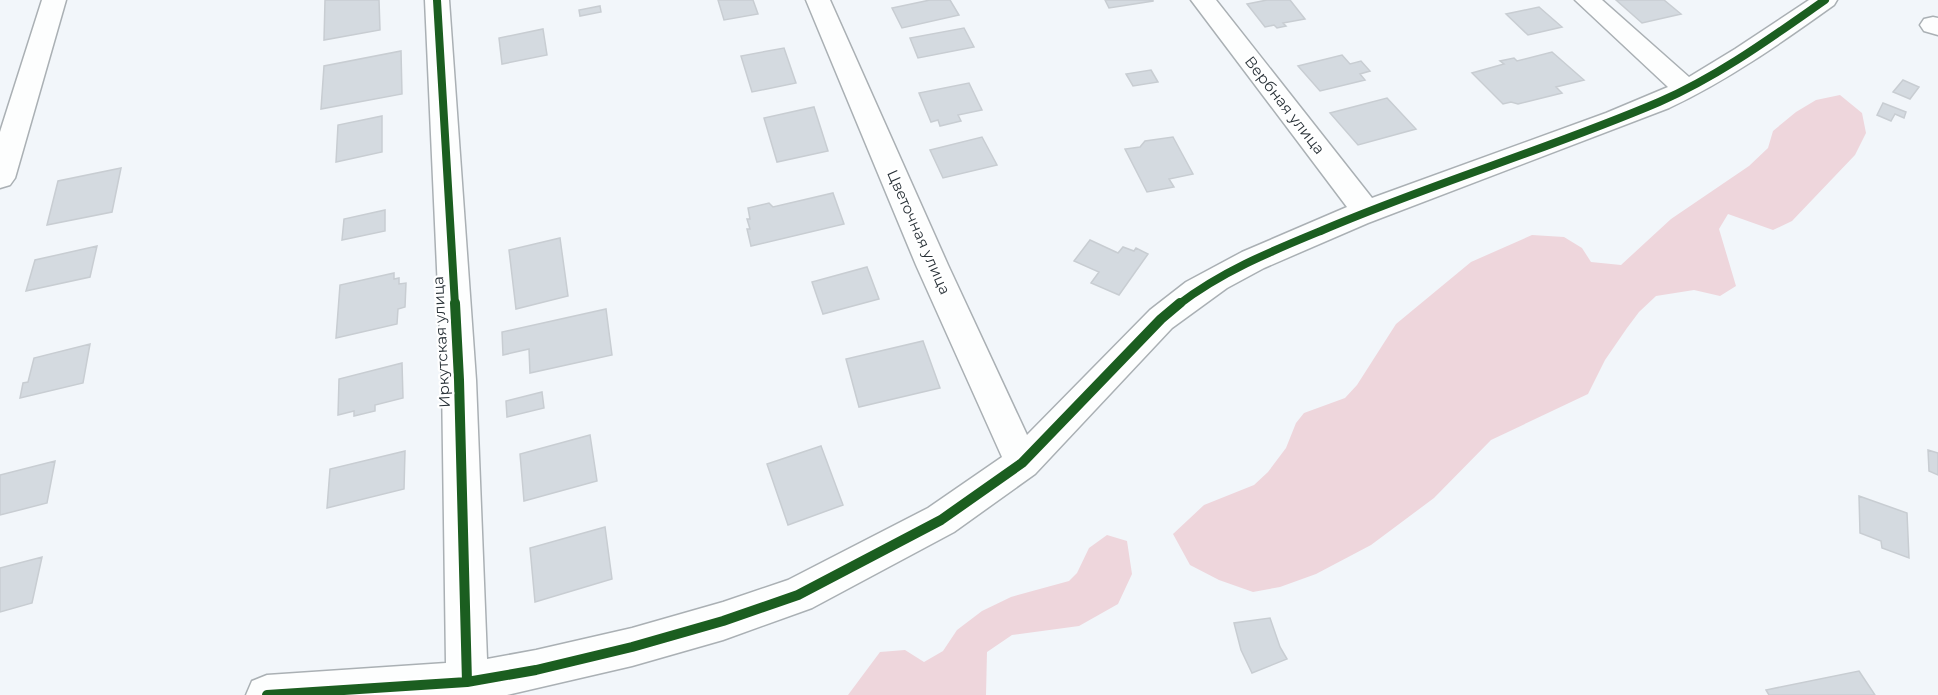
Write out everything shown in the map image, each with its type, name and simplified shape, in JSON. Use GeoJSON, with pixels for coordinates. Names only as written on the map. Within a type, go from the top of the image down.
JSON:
{"type":"FeatureCollection","features":[{"type":"Feature","properties":{"kind":"street"},"geometry":{"type":"LineString","coordinates":[[0,178],[54,0]]}},
{"type":"Feature","properties":{"kind":"street","name":"Иркутская улица"},"geometry":{"type":"LineString","coordinates":[[437,0],[459,380],[467,682]]}},
{"type":"Feature","properties":{"kind":"street","name":"Цветочная улица"},"geometry":{"type":"LineString","coordinates":[[818,0],[932,265],[1022,463]]}},
{"type":"Feature","properties":{"kind":"street","name":"Вербная улица"},"geometry":{"type":"LineString","coordinates":[[1203,0],[1366,211]]}},
{"type":"Feature","properties":{"kind":"street"},"geometry":{"type":"LineString","coordinates":[[1587,0],[1686,89]]}},
{"type":"Feature","properties":{"kind":"street"},"geometry":{"type":"LineString","coordinates":[[267,695],[467,682],[536,670],[632,647],[723,621],[798,595],[940,520],[1022,463],[1184,299],[1208,282],[1366,211],[1686,89],[1722,70],[1825,0]]}},
{"type":"Feature","properties":{"kind":"shaded area"},"geometry":{"type":"Polygon","coordinates":[[[1840,95],[1862,113],[1866,133],[1855,155],[1792,221],[1773,230],[1728,214],[1719,229],[1736,286],[1720,296],[1694,290],[1656,296],[1639,312],[1627,328],[1605,360],[1588,394],[1491,440],[1434,498],[1371,545],[1316,574],[1280,587],[1253,592],[1219,580],[1190,565],[1173,534],[1204,505],[1254,485],[1268,472],[1286,448],[1296,423],[1304,413],[1345,398],[1357,385],[1396,324],[1471,262],[1532,235],[1564,237],[1582,248],[1591,262],[1621,265],[1671,219],[1749,166],[1768,148],[1773,131],[1796,112],[1816,100],[1840,95]]]}},
{"type":"Feature","properties":{"kind":"shaded area"},"geometry":{"type":"Polygon","coordinates":[[[1107,535],[1127,541],[1132,574],[1118,604],[1079,626],[1012,635],[987,652],[986,695],[848,695],[880,652],[905,650],[924,662],[943,651],[957,630],[982,611],[1011,597],[1069,581],[1077,573],[1089,548],[1107,535]]]}},
{"type":"Feature","properties":{"kind":"building"},"geometry":{"type":"Polygon","coordinates":[[[325,0],[379,0],[380,30],[324,40],[325,0]]]}},
{"type":"Feature","properties":{"kind":"building"},"geometry":{"type":"Polygon","coordinates":[[[718,0],[753,0],[758,14],[724,20],[718,0]]]}},
{"type":"Feature","properties":{"kind":"building"},"geometry":{"type":"Polygon","coordinates":[[[930,0],[950,0],[959,15],[902,28],[892,8],[930,0]]]}},
{"type":"Feature","properties":{"kind":"building"},"geometry":{"type":"Polygon","coordinates":[[[1105,0],[1153,0],[1153,1],[1109,8],[1105,0]]]}},
{"type":"Feature","properties":{"kind":"building"},"geometry":{"type":"Polygon","coordinates":[[[1267,0],[1290,0],[1305,19],[1283,23],[1286,26],[1277,28],[1274,25],[1265,27],[1247,4],[1267,0]]]}},
{"type":"Feature","properties":{"kind":"building"},"geometry":{"type":"Polygon","coordinates":[[[1616,0],[1664,0],[1681,14],[1642,23],[1616,0]]]}},
{"type":"Feature","properties":{"kind":"building"},"geometry":{"type":"Polygon","coordinates":[[[600,6],[601,12],[580,16],[579,10],[600,6]]]}},
{"type":"Feature","properties":{"kind":"building"},"geometry":{"type":"Polygon","coordinates":[[[1539,7],[1562,27],[1528,35],[1506,14],[1539,7]]]}},
{"type":"Feature","properties":{"kind":"building"},"geometry":{"type":"Polygon","coordinates":[[[964,28],[974,47],[918,58],[910,38],[964,28]]]}},
{"type":"Feature","properties":{"kind":"building"},"geometry":{"type":"Polygon","coordinates":[[[543,29],[547,55],[502,64],[499,38],[543,29]]]}},
{"type":"Feature","properties":{"kind":"building"},"geometry":{"type":"Polygon","coordinates":[[[784,48],[796,83],[752,92],[741,56],[784,48]]]}},
{"type":"Feature","properties":{"kind":"building"},"geometry":{"type":"Polygon","coordinates":[[[401,51],[402,94],[321,109],[324,66],[401,51]]]}},
{"type":"Feature","properties":{"kind":"building"},"geometry":{"type":"Polygon","coordinates":[[[1552,52],[1584,80],[1556,87],[1562,93],[1518,104],[1511,102],[1503,104],[1472,73],[1504,64],[1500,61],[1514,58],[1517,61],[1552,52]]]}},
{"type":"Feature","properties":{"kind":"building"},"geometry":{"type":"Polygon","coordinates":[[[1342,55],[1350,64],[1361,61],[1370,71],[1360,74],[1365,80],[1320,91],[1298,66],[1342,55]]]}},
{"type":"Feature","properties":{"kind":"building"},"geometry":{"type":"Polygon","coordinates":[[[1151,70],[1158,82],[1133,86],[1126,74],[1151,70]]]}},
{"type":"Feature","properties":{"kind":"building"},"geometry":{"type":"Polygon","coordinates":[[[1903,80],[1919,87],[1910,99],[1893,92],[1903,80]]]}},
{"type":"Feature","properties":{"kind":"building"},"geometry":{"type":"Polygon","coordinates":[[[969,83],[982,110],[958,115],[961,121],[940,126],[938,120],[931,122],[919,93],[969,83]]]}},
{"type":"Feature","properties":{"kind":"building"},"geometry":{"type":"Polygon","coordinates":[[[1387,98],[1416,129],[1358,145],[1330,113],[1387,98]]]}},
{"type":"Feature","properties":{"kind":"building"},"geometry":{"type":"Polygon","coordinates":[[[1883,103],[1906,112],[1904,118],[1895,114],[1891,121],[1877,115],[1883,103]]]}},
{"type":"Feature","properties":{"kind":"building"},"geometry":{"type":"Polygon","coordinates":[[[814,107],[828,151],[777,162],[764,118],[814,107]]]}},
{"type":"Feature","properties":{"kind":"building"},"geometry":{"type":"Polygon","coordinates":[[[382,116],[382,152],[336,162],[338,125],[382,116]]]}},
{"type":"Feature","properties":{"kind":"building"},"geometry":{"type":"Polygon","coordinates":[[[982,137],[997,165],[943,178],[930,150],[982,137]]]}},
{"type":"Feature","properties":{"kind":"building"},"geometry":{"type":"Polygon","coordinates":[[[1173,137],[1193,174],[1169,179],[1174,187],[1147,192],[1125,149],[1140,147],[1145,141],[1173,137]]]}},
{"type":"Feature","properties":{"kind":"building"},"geometry":{"type":"Polygon","coordinates":[[[121,168],[112,212],[47,225],[58,181],[121,168]]]}},
{"type":"Feature","properties":{"kind":"building"},"geometry":{"type":"Polygon","coordinates":[[[833,193],[844,224],[751,246],[747,229],[750,229],[747,219],[750,219],[748,208],[769,203],[773,207],[833,193]]]}},
{"type":"Feature","properties":{"kind":"building"},"geometry":{"type":"Polygon","coordinates":[[[385,210],[385,231],[342,240],[344,219],[385,210]]]}},
{"type":"Feature","properties":{"kind":"building"},"geometry":{"type":"Polygon","coordinates":[[[560,238],[568,296],[516,309],[509,250],[560,238]]]}},
{"type":"Feature","properties":{"kind":"building"},"geometry":{"type":"Polygon","coordinates":[[[1090,240],[1118,253],[1123,247],[1134,251],[1136,248],[1148,254],[1119,295],[1091,283],[1099,272],[1074,261],[1090,240]]]}},
{"type":"Feature","properties":{"kind":"building"},"geometry":{"type":"Polygon","coordinates":[[[97,246],[90,277],[26,291],[35,260],[97,246]]]}},
{"type":"Feature","properties":{"kind":"building"},"geometry":{"type":"Polygon","coordinates":[[[867,267],[879,299],[823,314],[812,282],[867,267]]]}},
{"type":"Feature","properties":{"kind":"building"},"geometry":{"type":"Polygon","coordinates":[[[394,273],[394,279],[399,278],[399,284],[406,283],[405,307],[398,309],[397,324],[336,338],[340,285],[394,273]]]}},
{"type":"Feature","properties":{"kind":"building"},"geometry":{"type":"Polygon","coordinates":[[[606,309],[612,355],[530,373],[529,349],[503,355],[502,332],[606,309]]]}},
{"type":"Feature","properties":{"kind":"building"},"geometry":{"type":"Polygon","coordinates":[[[923,341],[940,388],[859,407],[846,359],[923,341]]]}},
{"type":"Feature","properties":{"kind":"building"},"geometry":{"type":"Polygon","coordinates":[[[90,344],[83,383],[20,398],[23,383],[28,382],[34,358],[90,344]]]}},
{"type":"Feature","properties":{"kind":"building"},"geometry":{"type":"Polygon","coordinates":[[[402,363],[403,398],[375,405],[375,411],[354,416],[354,411],[338,415],[339,379],[402,363]]]}},
{"type":"Feature","properties":{"kind":"building"},"geometry":{"type":"Polygon","coordinates":[[[542,392],[544,408],[507,417],[506,401],[542,392]]]}},
{"type":"Feature","properties":{"kind":"building"},"geometry":{"type":"Polygon","coordinates":[[[590,435],[597,481],[524,501],[520,454],[590,435]]]}},
{"type":"Feature","properties":{"kind":"building"},"geometry":{"type":"Polygon","coordinates":[[[821,446],[843,505],[788,525],[767,464],[821,446]]]}},
{"type":"Feature","properties":{"kind":"building"},"geometry":{"type":"Polygon","coordinates":[[[1928,450],[1938,453],[1938,475],[1929,471],[1928,450]]]}},
{"type":"Feature","properties":{"kind":"building"},"geometry":{"type":"Polygon","coordinates":[[[405,451],[404,489],[327,508],[330,469],[405,451]]]}},
{"type":"Feature","properties":{"kind":"building"},"geometry":{"type":"Polygon","coordinates":[[[55,461],[47,503],[0,515],[0,475],[55,461]]]}},
{"type":"Feature","properties":{"kind":"building"},"geometry":{"type":"Polygon","coordinates":[[[1859,496],[1907,513],[1909,558],[1882,548],[1881,541],[1860,533],[1859,496]]]}},
{"type":"Feature","properties":{"kind":"building"},"geometry":{"type":"Polygon","coordinates":[[[605,527],[612,579],[535,602],[530,548],[605,527]]]}},
{"type":"Feature","properties":{"kind":"building"},"geometry":{"type":"Polygon","coordinates":[[[42,557],[32,603],[0,612],[0,568],[42,557]]]}},
{"type":"Feature","properties":{"kind":"building"},"geometry":{"type":"Polygon","coordinates":[[[1270,618],[1280,647],[1287,659],[1252,673],[1241,650],[1234,623],[1270,618]]]}},
{"type":"Feature","properties":{"kind":"building"},"geometry":{"type":"Polygon","coordinates":[[[1859,671],[1875,695],[1769,695],[1766,690],[1859,671]]]}},
{"type":"Feature","properties":{"kind":"cycle path"},"geometry":{"type":"LineString","coordinates":[[437,0],[459,380],[467,682]]}},
{"type":"Feature","properties":{"kind":"cycle path"},"geometry":{"type":"LineString","coordinates":[[267,695],[467,682],[536,670],[632,647],[723,621],[798,595],[941,520],[1022,463],[1161,319],[1215,279],[1357,215],[1573,135],[1681,92],[1765,42],[1825,0]]}}]}
